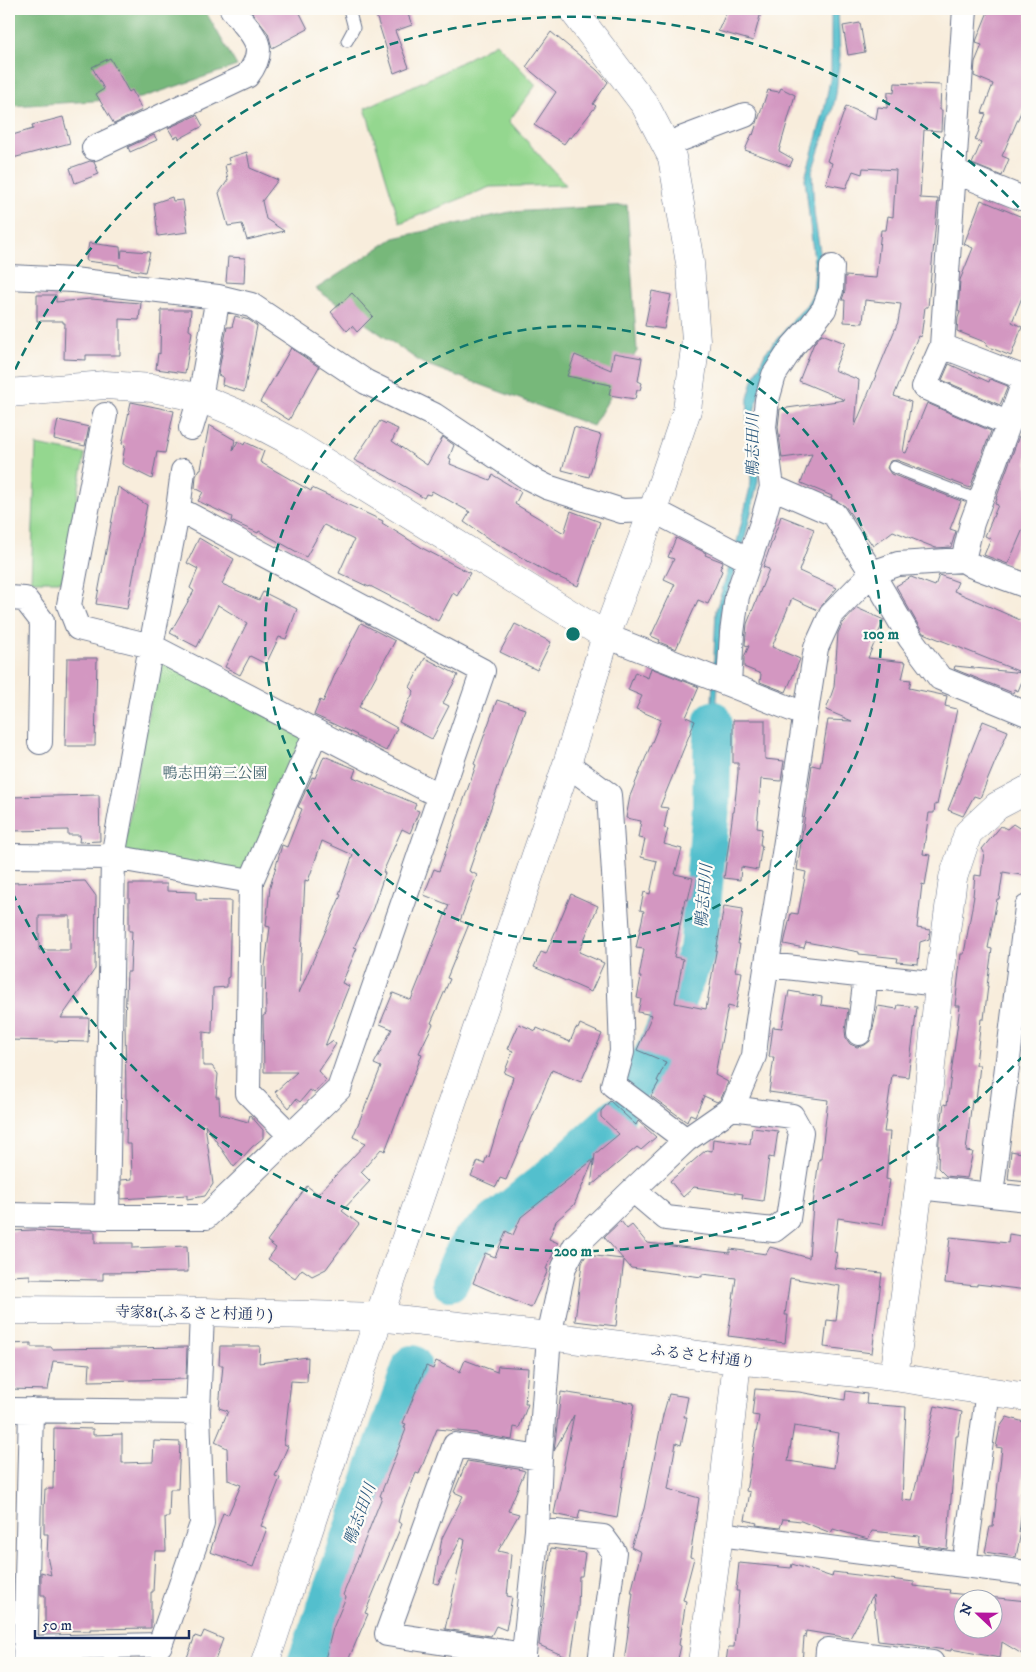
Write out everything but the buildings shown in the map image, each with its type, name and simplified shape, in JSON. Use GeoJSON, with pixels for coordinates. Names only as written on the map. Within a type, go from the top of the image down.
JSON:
{"type":"FeatureCollection","features":[{"type":"Feature","properties":{"kind":"street"},"geometry":{"type":"LineString","coordinates":[[94,148],[247,76],[260,54],[257,42],[232,9]]}},
{"type":"Feature","properties":{"kind":"street"},"geometry":{"type":"LineString","coordinates":[[265,1663],[379,1317],[567,764],[606,636],[653,510],[686,410],[696,340],[690,263],[672,157],[645,105],[572,9]]}},
{"type":"Feature","properties":{"kind":"street"},"geometry":{"type":"LineString","coordinates":[[965,9],[942,346],[924,388],[1010,424]]}},
{"type":"Feature","properties":{"kind":"street"},"geometry":{"type":"LineString","coordinates":[[665,145],[744,115]]}},
{"type":"Feature","properties":{"kind":"street"},"geometry":{"type":"LineString","coordinates":[[954,171],[1021,198]]}},
{"type":"Feature","properties":{"kind":"street"},"geometry":{"type":"LineString","coordinates":[[729,683],[740,555],[762,523],[772,487],[764,427],[767,400],[774,375],[793,346],[812,326],[824,309],[831,290],[832,267]]}},
{"type":"Feature","properties":{"kind":"street"},"geometry":{"type":"LineString","coordinates":[[9,276],[73,280],[218,297],[251,305],[366,382],[434,415],[527,477],[547,487],[622,512],[653,510],[740,555]]}},
{"type":"Feature","properties":{"kind":"street"},"geometry":{"type":"LineString","coordinates":[[191,428],[200,398],[218,297]]}},
{"type":"Feature","properties":{"kind":"street"},"geometry":{"type":"LineString","coordinates":[[942,346],[1027,377],[972,524],[963,560]]}},
{"type":"Feature","properties":{"kind":"street"},"geometry":{"type":"LineString","coordinates":[[9,393],[105,385],[153,388],[200,398],[241,415],[290,441],[606,636],[804,714]]}},
{"type":"Feature","properties":{"kind":"street"},"geometry":{"type":"LineString","coordinates":[[105,415],[69,605],[78,628],[151,646],[440,796]]}},
{"type":"Feature","properties":{"kind":"street"},"geometry":{"type":"LineString","coordinates":[[107,1217],[113,858],[184,471]]}},
{"type":"Feature","properties":{"kind":"street"},"geometry":{"type":"LineString","coordinates":[[772,487],[834,514],[872,573],[910,638],[940,678],[1027,714]]}},
{"type":"Feature","properties":{"kind":"street"},"geometry":{"type":"LineString","coordinates":[[9,1214],[107,1217],[206,1217],[339,1089],[483,670],[178,509]]}},
{"type":"Feature","properties":{"kind":"street"},"geometry":{"type":"LineString","coordinates":[[540,1458],[455,1445],[387,1634],[524,1659],[537,1530],[549,1336],[564,1267],[575,1246],[686,1140],[732,1108],[754,1056],[804,714],[816,648],[831,615],[872,573],[898,564],[963,560],[973,566],[1027,586]]}},
{"type":"Feature","properties":{"kind":"street"},"geometry":{"type":"LineString","coordinates":[[9,598],[25,599],[42,621],[40,742]]}},
{"type":"Feature","properties":{"kind":"street"},"geometry":{"type":"LineString","coordinates":[[290,1135],[248,1093],[251,881],[316,732]]}},
{"type":"Feature","properties":{"kind":"street"},"geometry":{"type":"LineString","coordinates":[[567,764],[609,795],[618,936],[622,1052],[613,1085],[686,1140]]}},
{"type":"Feature","properties":{"kind":"street"},"geometry":{"type":"LineString","coordinates":[[894,1378],[919,1187],[953,878],[968,833],[997,806],[1027,790]]}},
{"type":"Feature","properties":{"kind":"street"},"geometry":{"type":"LineString","coordinates":[[9,856],[113,858],[251,881]]}},
{"type":"Feature","properties":{"kind":"street"},"geometry":{"type":"LineString","coordinates":[[985,1194],[992,1187],[1027,907]]}},
{"type":"Feature","properties":{"kind":"street"},"geometry":{"type":"LineString","coordinates":[[768,965],[940,984]]}},
{"type":"Feature","properties":{"kind":"street"},"geometry":{"type":"LineString","coordinates":[[859,1033],[866,976]]}},
{"type":"Feature","properties":{"kind":"street"},"geometry":{"type":"LineString","coordinates":[[634,1190],[666,1218],[774,1230],[788,1219],[801,1132],[792,1116],[732,1108]]}},
{"type":"Feature","properties":{"kind":"street"},"geometry":{"type":"LineString","coordinates":[[919,1187],[1027,1199]]}},
{"type":"Feature","properties":{"kind":"street","name":"寺家81(ふるさと村通り)"},"geometry":{"type":"LineString","coordinates":[[9,1310],[170,1311],[379,1317]]}},
{"type":"Feature","properties":{"kind":"street"},"geometry":{"type":"LineString","coordinates":[[198,1412],[20,1410],[18,1550],[25,1656],[160,1645],[202,1524],[198,1412],[202,1313]]}},
{"type":"Feature","properties":{"kind":"street","name":"ふるさと村通り"},"geometry":{"type":"LineString","coordinates":[[379,1317],[894,1378],[1027,1397]]}},
{"type":"Feature","properties":{"kind":"street"},"geometry":{"type":"LineString","coordinates":[[702,1663],[719,1534],[737,1360]]}},
{"type":"Feature","properties":{"kind":"street"},"geometry":{"type":"LineString","coordinates":[[964,1565],[988,1391]]}},
{"type":"Feature","properties":{"kind":"street"},"geometry":{"type":"LineString","coordinates":[[537,1530],[603,1537],[614,1552],[600,1663]]}},
{"type":"Feature","properties":{"kind":"street"},"geometry":{"type":"LineString","coordinates":[[719,1534],[1027,1573]]}},
{"type":"Feature","properties":{"kind":"street"},"geometry":{"type":"LineString","coordinates":[[827,1663],[828,1650],[932,1663]]}},
{"type":"Feature","properties":{"kind":"lane"},"geometry":{"type":"LineString","coordinates":[[347,41],[354,28],[348,9]]}},
{"type":"Feature","properties":{"kind":"lane"},"geometry":{"type":"LineString","coordinates":[[894,467],[981,501]]}},
{"type":"Feature","properties":{"kind":"green space"},"geometry":{"type":"Polygon","coordinates":[[[9,9],[204,9],[237,66],[141,98],[12,106],[9,93],[9,9]]]}},
{"type":"Feature","properties":{"kind":"green space"},"geometry":{"type":"Polygon","coordinates":[[[496,43],[536,85],[509,121],[566,185],[490,187],[400,223],[365,108],[441,73],[496,43]]]}},
{"type":"Feature","properties":{"kind":"green space"},"geometry":{"type":"Polygon","coordinates":[[[627,205],[637,351],[593,426],[422,363],[316,289],[394,238],[510,212],[627,205]]]}},
{"type":"Feature","properties":{"kind":"green space"},"geometry":{"type":"Polygon","coordinates":[[[36,445],[85,454],[62,581],[31,581],[36,445]]]}},
{"type":"Feature","properties":{"kind":"green space","name":"鴨志田第三公園"},"geometry":{"type":"Polygon","coordinates":[[[158,659],[316,732],[251,881],[122,859],[158,659]]]}},
{"type":"Feature","properties":{"kind":"water"},"geometry":{"type":"Polygon","coordinates":[[[831,9],[838,9],[840,55],[836,94],[832,112],[812,171],[814,213],[823,271],[816,305],[764,375],[754,412],[758,444],[758,481],[742,552],[721,611],[721,652],[714,732],[714,772],[709,772],[716,610],[738,538],[751,483],[747,420],[748,398],[753,380],[765,353],[807,304],[813,293],[815,270],[805,178],[824,111],[831,75],[831,9]]]}},
{"type":"Feature","properties":{"kind":"waterway","name":"鴨志田川"},"geometry":{"type":"LineString","coordinates":[[636,1083],[656,1050],[698,950],[711,808],[713,720]]}},
{"type":"Feature","properties":{"kind":"waterway","name":"鴨志田川"},"geometry":{"type":"LineString","coordinates":[[450,1282],[470,1242],[552,1175],[616,1117]]}},
{"type":"Feature","properties":{"kind":"waterway","name":"鴨志田川"},"geometry":{"type":"LineString","coordinates":[[306,1663],[412,1364]]}}]}
